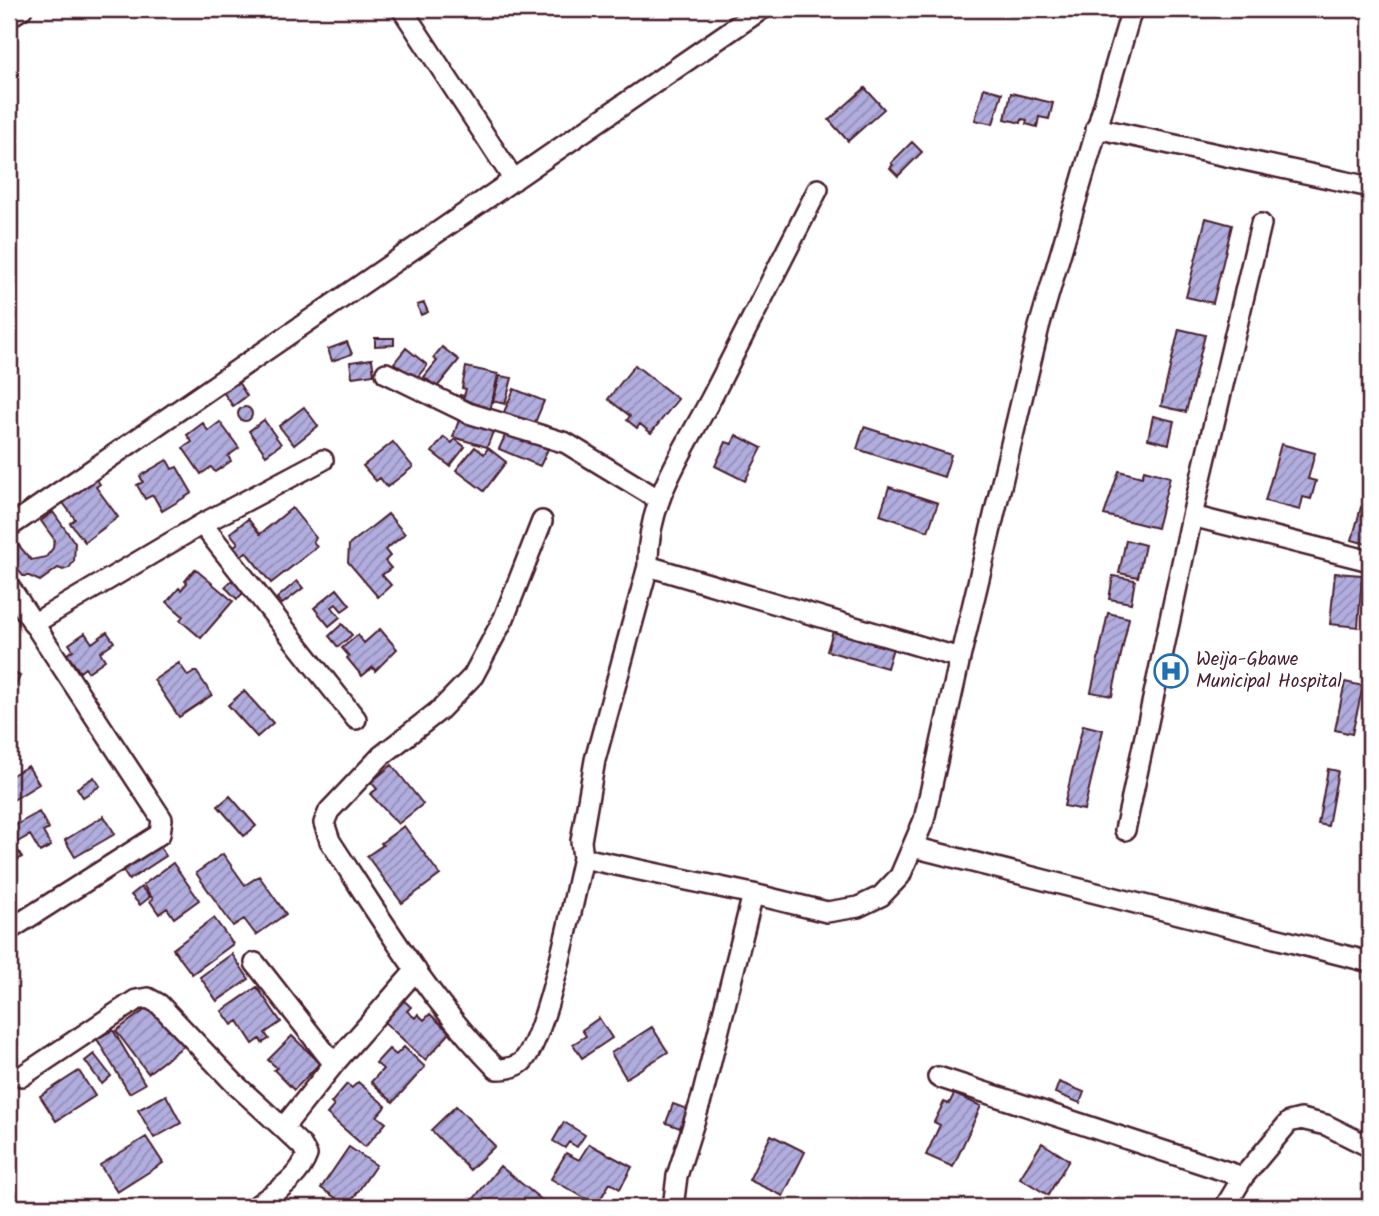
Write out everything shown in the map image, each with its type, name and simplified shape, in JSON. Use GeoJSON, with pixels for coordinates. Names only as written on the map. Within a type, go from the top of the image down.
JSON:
{"type":"FeatureCollection","features":[{"type":"Feature","properties":{"kind":"street"},"geometry":{"type":"LineString","coordinates":[[9,17],[22,9]]}},
{"type":"Feature","properties":{"kind":"street"},"geometry":{"type":"LineString","coordinates":[[402,9],[514,180]]}},
{"type":"Feature","properties":{"kind":"street"},"geometry":{"type":"LineString","coordinates":[[9,527],[762,9]]}},
{"type":"Feature","properties":{"kind":"street"},"geometry":{"type":"LineString","coordinates":[[583,858],[827,912],[858,907],[881,896],[900,876],[924,820],[1039,327],[1132,9]]}},
{"type":"Feature","properties":{"kind":"street"},"geometry":{"type":"LineString","coordinates":[[1096,128],[1370,187]]}},
{"type":"Feature","properties":{"kind":"street"},"geometry":{"type":"LineString","coordinates":[[542,521],[504,618],[473,676],[441,709],[381,757],[329,811],[324,823],[330,841],[416,970],[482,1054],[497,1069],[510,1069],[523,1062],[536,1038],[547,1005],[583,858],[581,841],[595,760],[648,566],[647,541],[658,499],[818,189]]}},
{"type":"Feature","properties":{"kind":"street"},"geometry":{"type":"LineString","coordinates":[[1125,830],[1192,516],[1261,224]]}},
{"type":"Feature","properties":{"kind":"street"},"geometry":{"type":"LineString","coordinates":[[386,373],[468,413],[566,443],[658,499]]}},
{"type":"Feature","properties":{"kind":"street"},"geometry":{"type":"LineString","coordinates":[[33,624],[202,524],[323,460]]}},
{"type":"Feature","properties":{"kind":"street"},"geometry":{"type":"LineString","coordinates":[[1192,516],[1370,561]]}},
{"type":"Feature","properties":{"kind":"street"},"geometry":{"type":"LineString","coordinates":[[202,524],[356,719]]}},
{"type":"Feature","properties":{"kind":"street"},"geometry":{"type":"LineString","coordinates":[[648,566],[960,658]]}},
{"type":"Feature","properties":{"kind":"street"},"geometry":{"type":"LineString","coordinates":[[9,586],[162,819],[160,834],[9,930]]}},
{"type":"Feature","properties":{"kind":"street"},"geometry":{"type":"LineString","coordinates":[[913,847],[1370,962]]}},
{"type":"Feature","properties":{"kind":"street"},"geometry":{"type":"LineString","coordinates":[[673,1207],[677,1176],[702,1097],[753,894]]}},
{"type":"Feature","properties":{"kind":"street"},"geometry":{"type":"LineString","coordinates":[[255,963],[334,1064]]}},
{"type":"Feature","properties":{"kind":"street"},"geometry":{"type":"LineString","coordinates":[[283,1128],[334,1064],[416,970]]}},
{"type":"Feature","properties":{"kind":"street"},"geometry":{"type":"LineString","coordinates":[[22,1076],[136,1000],[148,998],[159,1004],[235,1084],[302,1146],[307,1155],[291,1179],[255,1207]]}},
{"type":"Feature","properties":{"kind":"street"},"geometry":{"type":"LineString","coordinates":[[938,1077],[1243,1177]]}},
{"type":"Feature","properties":{"kind":"street"},"geometry":{"type":"LineString","coordinates":[[1225,1207],[1243,1177],[1289,1122],[1301,1119],[1326,1125],[1370,1147]]}},
{"type":"Feature","properties":{"kind":"building"},"geometry":{"type":"Polygon","coordinates":[[[865,88],[884,109],[848,141],[829,120],[865,88]]]}},
{"type":"Feature","properties":{"kind":"building"},"geometry":{"type":"Polygon","coordinates":[[[984,88],[1002,93],[993,124],[975,120],[984,88]]]}},
{"type":"Feature","properties":{"kind":"building"},"geometry":{"type":"Polygon","coordinates":[[[1011,93],[1053,103],[1049,119],[1039,117],[1037,127],[1026,124],[1027,120],[1022,119],[1021,123],[1005,119],[1011,93]]]}},
{"type":"Feature","properties":{"kind":"building"},"geometry":{"type":"Polygon","coordinates":[[[912,142],[922,152],[898,176],[890,168],[893,165],[891,163],[912,142]]]}},
{"type":"Feature","properties":{"kind":"building"},"geometry":{"type":"Polygon","coordinates":[[[1206,218],[1232,225],[1213,303],[1186,297],[1206,218]]]}},
{"type":"Feature","properties":{"kind":"building"},"geometry":{"type":"Polygon","coordinates":[[[424,303],[428,312],[421,315],[417,305],[424,303]]]}},
{"type":"Feature","properties":{"kind":"building"},"geometry":{"type":"Polygon","coordinates":[[[1179,329],[1205,335],[1186,412],[1161,406],[1179,329]]]}},
{"type":"Feature","properties":{"kind":"building"},"geometry":{"type":"Polygon","coordinates":[[[375,338],[394,338],[394,345],[375,346],[375,338]]]}},
{"type":"Feature","properties":{"kind":"building"},"geometry":{"type":"Polygon","coordinates":[[[347,342],[352,354],[332,361],[328,349],[347,342]]]}},
{"type":"Feature","properties":{"kind":"building"},"geometry":{"type":"Polygon","coordinates":[[[442,347],[459,360],[437,387],[424,377],[437,361],[433,358],[442,347]]]}},
{"type":"Feature","properties":{"kind":"building"},"geometry":{"type":"Polygon","coordinates":[[[406,348],[427,365],[415,380],[394,363],[406,348]]]}},
{"type":"Feature","properties":{"kind":"building"},"geometry":{"type":"Polygon","coordinates":[[[372,359],[374,374],[352,377],[350,362],[372,359]]]}},
{"type":"Feature","properties":{"kind":"building"},"geometry":{"type":"Polygon","coordinates":[[[635,365],[678,399],[651,433],[640,424],[637,428],[627,420],[630,416],[608,399],[635,365]]]}},
{"type":"Feature","properties":{"kind":"building"},"geometry":{"type":"Polygon","coordinates":[[[466,367],[498,374],[490,411],[458,404],[460,395],[464,396],[466,389],[462,388],[466,367]]]}},
{"type":"Feature","properties":{"kind":"building"},"geometry":{"type":"Polygon","coordinates":[[[500,376],[512,378],[505,404],[493,401],[500,376]]]}},
{"type":"Feature","properties":{"kind":"building"},"geometry":{"type":"Polygon","coordinates":[[[238,382],[247,396],[233,406],[223,392],[238,382]]]}},
{"type":"Feature","properties":{"kind":"building"},"geometry":{"type":"Polygon","coordinates":[[[514,389],[544,401],[534,425],[504,412],[514,389]]]}},
{"type":"Feature","properties":{"kind":"building"},"geometry":{"type":"Polygon","coordinates":[[[242,407],[248,407],[252,414],[248,421],[242,421],[238,417],[238,411],[242,407]]]}},
{"type":"Feature","properties":{"kind":"building"},"geometry":{"type":"Polygon","coordinates":[[[304,407],[318,426],[294,445],[279,426],[304,407]]]}},
{"type":"Feature","properties":{"kind":"building"},"geometry":{"type":"Polygon","coordinates":[[[1153,416],[1174,421],[1169,444],[1148,439],[1153,416]]]}},
{"type":"Feature","properties":{"kind":"building"},"geometry":{"type":"Polygon","coordinates":[[[460,417],[494,429],[487,447],[453,437],[460,417]]]}},
{"type":"Feature","properties":{"kind":"building"},"geometry":{"type":"Polygon","coordinates":[[[264,420],[281,444],[266,455],[249,431],[264,420]]]}},
{"type":"Feature","properties":{"kind":"building"},"geometry":{"type":"Polygon","coordinates":[[[220,422],[239,448],[228,456],[231,461],[215,472],[211,467],[201,474],[183,448],[192,442],[187,435],[203,423],[208,431],[220,422]]]}},
{"type":"Feature","properties":{"kind":"building"},"geometry":{"type":"Polygon","coordinates":[[[864,427],[951,455],[944,477],[857,449],[864,427]]]}},
{"type":"Feature","properties":{"kind":"building"},"geometry":{"type":"Polygon","coordinates":[[[507,431],[548,449],[540,466],[499,449],[507,431]]]}},
{"type":"Feature","properties":{"kind":"building"},"geometry":{"type":"Polygon","coordinates":[[[736,435],[762,448],[745,481],[715,466],[726,442],[732,444],[736,435]]]}},
{"type":"Feature","properties":{"kind":"building"},"geometry":{"type":"Polygon","coordinates":[[[444,437],[452,443],[455,439],[465,447],[450,466],[432,452],[444,437]]]}},
{"type":"Feature","properties":{"kind":"building"},"geometry":{"type":"Polygon","coordinates":[[[393,442],[413,467],[387,487],[380,478],[376,481],[363,466],[393,442]]]}},
{"type":"Feature","properties":{"kind":"building"},"geometry":{"type":"Polygon","coordinates":[[[1281,444],[1315,453],[1308,479],[1316,481],[1311,499],[1303,497],[1300,510],[1265,501],[1281,444]]]}},
{"type":"Feature","properties":{"kind":"building"},"geometry":{"type":"Polygon","coordinates":[[[475,447],[484,454],[488,448],[506,462],[484,491],[456,470],[475,447]]]}},
{"type":"Feature","properties":{"kind":"building"},"geometry":{"type":"Polygon","coordinates":[[[167,460],[172,469],[177,467],[192,493],[162,511],[153,495],[145,499],[137,485],[143,482],[140,476],[167,460]]]}},
{"type":"Feature","properties":{"kind":"building"},"geometry":{"type":"Polygon","coordinates":[[[1144,470],[1170,477],[1157,528],[1104,515],[1119,471],[1142,477],[1144,470]]]}},
{"type":"Feature","properties":{"kind":"building"},"geometry":{"type":"Polygon","coordinates":[[[94,476],[100,484],[96,487],[118,517],[85,542],[70,523],[75,519],[61,500],[94,476]]]}},
{"type":"Feature","properties":{"kind":"building"},"geometry":{"type":"Polygon","coordinates":[[[889,487],[938,503],[928,531],[880,515],[889,487]]]}},
{"type":"Feature","properties":{"kind":"building"},"geometry":{"type":"Polygon","coordinates":[[[1361,507],[1370,510],[1370,545],[1352,540],[1361,507]]]}},
{"type":"Feature","properties":{"kind":"building"},"geometry":{"type":"Polygon","coordinates":[[[292,508],[316,538],[313,541],[317,547],[271,583],[246,552],[241,556],[234,546],[238,543],[230,533],[248,519],[260,534],[292,508]]]}},
{"type":"Feature","properties":{"kind":"building"},"geometry":{"type":"Polygon","coordinates":[[[53,512],[75,543],[74,561],[69,568],[58,568],[40,581],[23,576],[9,558],[9,548],[16,542],[31,560],[46,557],[53,548],[54,539],[41,521],[53,512]]]}},
{"type":"Feature","properties":{"kind":"building"},"geometry":{"type":"Polygon","coordinates":[[[388,514],[405,534],[385,550],[390,556],[385,561],[391,568],[382,575],[391,585],[378,597],[348,562],[349,545],[388,514]]]}},
{"type":"Feature","properties":{"kind":"building"},"geometry":{"type":"Polygon","coordinates":[[[1126,540],[1145,545],[1138,577],[1119,573],[1126,540]]]}},
{"type":"Feature","properties":{"kind":"building"},"geometry":{"type":"Polygon","coordinates":[[[195,569],[233,601],[201,638],[180,620],[183,616],[167,602],[187,583],[185,581],[195,569]]]}},
{"type":"Feature","properties":{"kind":"building"},"geometry":{"type":"Polygon","coordinates":[[[1335,573],[1362,575],[1358,627],[1330,624],[1335,573]]]}},
{"type":"Feature","properties":{"kind":"building"},"geometry":{"type":"Polygon","coordinates":[[[1113,576],[1135,580],[1131,603],[1109,599],[1113,576]]]}},
{"type":"Feature","properties":{"kind":"building"},"geometry":{"type":"Polygon","coordinates":[[[232,580],[244,592],[237,599],[225,587],[232,580]]]}},
{"type":"Feature","properties":{"kind":"building"},"geometry":{"type":"Polygon","coordinates":[[[297,581],[303,588],[282,604],[277,598],[297,581]]]}},
{"type":"Feature","properties":{"kind":"building"},"geometry":{"type":"Polygon","coordinates":[[[337,589],[350,605],[342,611],[336,604],[332,607],[340,617],[329,626],[314,608],[337,589]]]}},
{"type":"Feature","properties":{"kind":"building"},"geometry":{"type":"Polygon","coordinates":[[[1108,613],[1129,618],[1112,696],[1091,692],[1108,613]]]}},
{"type":"Feature","properties":{"kind":"building"},"geometry":{"type":"Polygon","coordinates":[[[342,624],[352,635],[338,647],[329,636],[342,624]]]}},
{"type":"Feature","properties":{"kind":"building"},"geometry":{"type":"Polygon","coordinates":[[[380,629],[397,649],[375,671],[373,667],[362,676],[342,648],[358,635],[364,643],[380,629]]]}},
{"type":"Feature","properties":{"kind":"building"},"geometry":{"type":"Polygon","coordinates":[[[833,631],[893,648],[887,668],[827,651],[833,631]]]}},
{"type":"Feature","properties":{"kind":"building"},"geometry":{"type":"Polygon","coordinates":[[[107,632],[114,642],[100,652],[105,660],[88,672],[85,668],[80,672],[67,654],[73,650],[69,644],[85,633],[92,643],[107,632]]]}},
{"type":"Feature","properties":{"kind":"building"},"geometry":{"type":"Polygon","coordinates":[[[179,663],[188,676],[196,671],[212,695],[179,717],[154,680],[179,663]]]}},
{"type":"Feature","properties":{"kind":"building"},"geometry":{"type":"Polygon","coordinates":[[[9,670],[20,676],[15,687],[9,683],[9,670]]]}},
{"type":"Feature","properties":{"kind":"building"},"geometry":{"type":"Polygon","coordinates":[[[1345,682],[1363,686],[1352,734],[1335,730],[1345,682]]]}},
{"type":"Feature","properties":{"kind":"building"},"geometry":{"type":"Polygon","coordinates":[[[244,691],[273,723],[257,737],[228,705],[244,691]]]}},
{"type":"Feature","properties":{"kind":"building"},"geometry":{"type":"Polygon","coordinates":[[[1083,725],[1103,730],[1084,810],[1064,806],[1083,725]]]}},
{"type":"Feature","properties":{"kind":"building"},"geometry":{"type":"Polygon","coordinates":[[[392,765],[423,804],[398,824],[370,794],[377,789],[371,782],[392,765]]]}},
{"type":"Feature","properties":{"kind":"building"},"geometry":{"type":"Polygon","coordinates":[[[28,766],[39,784],[13,800],[9,792],[9,777],[28,766]]]}},
{"type":"Feature","properties":{"kind":"building"},"geometry":{"type":"Polygon","coordinates":[[[1328,769],[1338,771],[1328,826],[1318,824],[1328,769]]]}},
{"type":"Feature","properties":{"kind":"building"},"geometry":{"type":"Polygon","coordinates":[[[94,777],[100,786],[83,797],[77,788],[94,777]]]}},
{"type":"Feature","properties":{"kind":"building"},"geometry":{"type":"Polygon","coordinates":[[[230,796],[256,826],[244,836],[218,806],[230,796]]]}},
{"type":"Feature","properties":{"kind":"building"},"geometry":{"type":"Polygon","coordinates":[[[39,812],[49,829],[43,832],[51,846],[40,852],[30,835],[14,844],[22,857],[14,862],[9,853],[9,829],[39,812]]]}},
{"type":"Feature","properties":{"kind":"building"},"geometry":{"type":"Polygon","coordinates":[[[104,816],[115,834],[75,857],[65,840],[104,816]]]}},
{"type":"Feature","properties":{"kind":"building"},"geometry":{"type":"Polygon","coordinates":[[[404,826],[440,875],[402,903],[367,856],[404,826]]]}},
{"type":"Feature","properties":{"kind":"building"},"geometry":{"type":"Polygon","coordinates":[[[156,841],[166,856],[129,880],[119,865],[156,841]]]}},
{"type":"Feature","properties":{"kind":"building"},"geometry":{"type":"Polygon","coordinates":[[[223,854],[245,885],[259,876],[286,914],[256,935],[244,919],[233,926],[196,873],[223,854]]]}},
{"type":"Feature","properties":{"kind":"building"},"geometry":{"type":"Polygon","coordinates":[[[173,863],[199,900],[174,918],[167,908],[159,914],[143,885],[173,863]]]}},
{"type":"Feature","properties":{"kind":"building"},"geometry":{"type":"Polygon","coordinates":[[[141,887],[150,897],[140,905],[131,895],[141,887]]]}},
{"type":"Feature","properties":{"kind":"building"},"geometry":{"type":"Polygon","coordinates":[[[214,918],[233,944],[192,974],[173,949],[214,918]]]}},
{"type":"Feature","properties":{"kind":"building"},"geometry":{"type":"Polygon","coordinates":[[[232,954],[249,979],[217,1001],[200,977],[232,954]]]}},
{"type":"Feature","properties":{"kind":"building"},"geometry":{"type":"Polygon","coordinates":[[[257,987],[281,1022],[265,1033],[269,1039],[262,1043],[260,1039],[253,1044],[238,1021],[232,1025],[222,1011],[257,987]]]}},
{"type":"Feature","properties":{"kind":"building"},"geometry":{"type":"Polygon","coordinates":[[[400,997],[411,1007],[407,1011],[415,1018],[418,1014],[424,1020],[430,1014],[450,1033],[425,1060],[380,1018],[400,997]]]}},
{"type":"Feature","properties":{"kind":"building"},"geometry":{"type":"Polygon","coordinates":[[[154,1003],[185,1045],[148,1073],[116,1031],[154,1003]]]}},
{"type":"Feature","properties":{"kind":"building"},"geometry":{"type":"Polygon","coordinates":[[[599,1018],[612,1038],[582,1058],[573,1044],[586,1036],[582,1030],[599,1018]]]}},
{"type":"Feature","properties":{"kind":"building"},"geometry":{"type":"Polygon","coordinates":[[[652,1027],[668,1052],[626,1078],[611,1053],[652,1027]]]}},
{"type":"Feature","properties":{"kind":"building"},"geometry":{"type":"Polygon","coordinates":[[[113,1030],[145,1084],[129,1093],[97,1039],[113,1030]]]}},
{"type":"Feature","properties":{"kind":"building"},"geometry":{"type":"Polygon","coordinates":[[[292,1036],[320,1063],[294,1090],[268,1060],[292,1036]]]}},
{"type":"Feature","properties":{"kind":"building"},"geometry":{"type":"Polygon","coordinates":[[[404,1047],[425,1067],[393,1102],[371,1082],[383,1069],[376,1063],[389,1049],[396,1055],[404,1047]]]}},
{"type":"Feature","properties":{"kind":"building"},"geometry":{"type":"Polygon","coordinates":[[[94,1054],[111,1076],[102,1084],[85,1061],[94,1054]]]}},
{"type":"Feature","properties":{"kind":"building"},"geometry":{"type":"Polygon","coordinates":[[[79,1071],[95,1096],[56,1121],[40,1096],[79,1071]]]}},
{"type":"Feature","properties":{"kind":"building"},"geometry":{"type":"Polygon","coordinates":[[[358,1082],[386,1106],[377,1116],[386,1123],[365,1147],[327,1114],[334,1106],[331,1103],[347,1084],[352,1088],[358,1082]]]}},
{"type":"Feature","properties":{"kind":"building"},"geometry":{"type":"Polygon","coordinates":[[[1059,1082],[1084,1092],[1080,1103],[1055,1093],[1059,1082]]]}},
{"type":"Feature","properties":{"kind":"building"},"geometry":{"type":"Polygon","coordinates":[[[954,1094],[981,1106],[953,1167],[926,1155],[940,1125],[934,1122],[944,1102],[949,1104],[954,1094]]]}},
{"type":"Feature","properties":{"kind":"building"},"geometry":{"type":"Polygon","coordinates":[[[166,1095],[181,1123],[154,1138],[138,1110],[166,1095]]]}},
{"type":"Feature","properties":{"kind":"building"},"geometry":{"type":"Polygon","coordinates":[[[673,1104],[687,1109],[680,1128],[666,1123],[673,1104]]]}},
{"type":"Feature","properties":{"kind":"building"},"geometry":{"type":"Polygon","coordinates":[[[456,1106],[495,1146],[470,1170],[431,1130],[456,1106]]]}},
{"type":"Feature","properties":{"kind":"building"},"geometry":{"type":"Polygon","coordinates":[[[564,1122],[585,1135],[577,1147],[569,1142],[565,1148],[553,1141],[564,1122]]]}},
{"type":"Feature","properties":{"kind":"building"},"geometry":{"type":"Polygon","coordinates":[[[771,1135],[805,1152],[783,1196],[749,1180],[771,1135]]]}},
{"type":"Feature","properties":{"kind":"building"},"geometry":{"type":"Polygon","coordinates":[[[146,1137],[163,1163],[117,1192],[100,1165],[146,1137]]]}},
{"type":"Feature","properties":{"kind":"building"},"geometry":{"type":"Polygon","coordinates":[[[1042,1143],[1069,1160],[1048,1195],[1020,1178],[1042,1143]]]}},
{"type":"Feature","properties":{"kind":"building"},"geometry":{"type":"Polygon","coordinates":[[[589,1144],[632,1167],[620,1189],[610,1183],[597,1205],[551,1179],[566,1153],[579,1160],[589,1144]]]}},
{"type":"Feature","properties":{"kind":"building"},"geometry":{"type":"Polygon","coordinates":[[[349,1147],[376,1165],[348,1206],[321,1188],[349,1147]]]}},
{"type":"Feature","properties":{"kind":"building"},"geometry":{"type":"Polygon","coordinates":[[[500,1166],[548,1205],[547,1207],[479,1207],[472,1201],[500,1166]]]}},
{"type":"Feature","properties":{"kind":"place","name":"Weija-Gbawe Municipal Hospital"},"geometry":{"type":"Point","coordinates":[1171,671]}}]}
